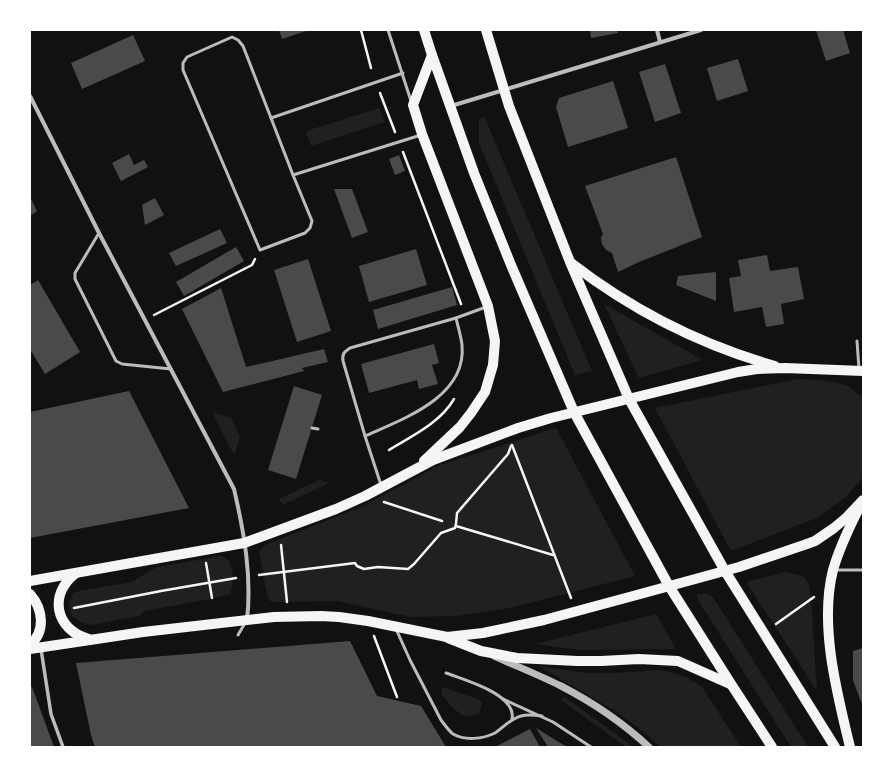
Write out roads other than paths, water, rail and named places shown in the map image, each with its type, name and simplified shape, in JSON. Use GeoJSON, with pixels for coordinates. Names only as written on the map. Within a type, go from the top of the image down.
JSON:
{"type":"FeatureCollection","features":[{"type":"Feature","properties":{"kind":"main road"},"geometry":{"type":"LineString","coordinates":[[424,30],[474,173],[511,265],[574,412],[669,586],[772,747]]}},
{"type":"Feature","properties":{"kind":"main road"},"geometry":{"type":"LineString","coordinates":[[486,30],[509,106],[570,262],[629,399],[725,571],[835,747]]}},
{"type":"Feature","properties":{"kind":"main road"},"geometry":{"type":"LineString","coordinates":[[416,469],[460,427],[472,413],[486,392],[493,365],[495,341],[488,306],[422,134],[413,105],[432,55]]}},
{"type":"Feature","properties":{"kind":"main road"},"geometry":{"type":"LineString","coordinates":[[570,262],[613,293],[664,323],[728,350],[785,368]]}},
{"type":"Feature","properties":{"kind":"main road"},"geometry":{"type":"LineString","coordinates":[[30,581],[244,543],[336,509],[365,496],[440,457],[518,428],[574,412],[738,372],[757,369],[785,368],[862,372]]}},
{"type":"Feature","properties":{"kind":"main road"},"geometry":{"type":"LineString","coordinates":[[446,637],[483,633],[544,620],[725,571],[815,541],[847,517],[863,500]]}},
{"type":"Feature","properties":{"kind":"main road"},"geometry":{"type":"LineString","coordinates":[[850,747],[840,707],[832,661],[829,620],[830,595],[833,570],[842,544],[863,500]]}},
{"type":"Feature","properties":{"kind":"main road"},"geometry":{"type":"LineString","coordinates":[[78,572],[68,579],[62,588],[58,600],[59,611],[64,622],[71,631],[80,637],[91,640]]}},
{"type":"Feature","properties":{"kind":"main road"},"geometry":{"type":"LineString","coordinates":[[30,594],[39,608],[41,614],[41,624],[38,634],[30,646]]}},
{"type":"Feature","properties":{"kind":"main road"},"geometry":{"type":"LineString","coordinates":[[30,649],[41,646],[143,632],[247,620],[274,617],[321,616],[368,621],[395,628],[446,637],[481,651],[502,656],[537,659],[601,661],[639,659],[678,661],[731,684]]}},
{"type":"Feature","properties":{"kind":"street"},"geometry":{"type":"LineString","coordinates":[[657,30],[660,42]]}},
{"type":"Feature","properties":{"kind":"street"},"geometry":{"type":"LineString","coordinates":[[451,106],[701,30]]}},
{"type":"Feature","properties":{"kind":"street"},"geometry":{"type":"LineString","coordinates":[[30,96],[99,232],[234,489],[241,516],[249,576],[247,620]]}},
{"type":"Feature","properties":{"kind":"street"},"geometry":{"type":"LineString","coordinates":[[41,646],[42,664],[51,714],[63,747]]}},
{"type":"Feature","properties":{"kind":"street"},"geometry":{"type":"LineString","coordinates":[[481,651],[561,686],[611,716],[649,747]]}},
{"type":"Feature","properties":{"kind":"lane"},"geometry":{"type":"LineString","coordinates":[[388,30],[413,105]]}},
{"type":"Feature","properties":{"kind":"lane"},"geometry":{"type":"LineString","coordinates":[[232,37],[238,40],[243,46],[293,175],[312,221],[310,228],[305,233],[260,250],[183,70],[182,63],[187,57],[232,37]]}},
{"type":"Feature","properties":{"kind":"lane"},"geometry":{"type":"LineString","coordinates":[[271,118],[403,72]]}},
{"type":"Feature","properties":{"kind":"lane"},"geometry":{"type":"LineString","coordinates":[[293,175],[422,134]]}},
{"type":"Feature","properties":{"kind":"lane"},"geometry":{"type":"LineString","coordinates":[[99,232],[75,273],[75,279],[116,361],[122,364],[171,369]]}},
{"type":"Feature","properties":{"kind":"lane"},"geometry":{"type":"LineString","coordinates":[[382,487],[365,436],[342,355],[350,348],[456,318],[488,306]]}},
{"type":"Feature","properties":{"kind":"lane"},"geometry":{"type":"LineString","coordinates":[[365,436],[402,419],[437,399],[452,384],[460,364],[462,346],[456,318]]}},
{"type":"Feature","properties":{"kind":"lane"},"geometry":{"type":"LineString","coordinates":[[857,341],[862,372]]}},
{"type":"Feature","properties":{"kind":"lane"},"geometry":{"type":"LineString","coordinates":[[312,428],[318,429]]}},
{"type":"Feature","properties":{"kind":"lane"},"geometry":{"type":"LineString","coordinates":[[833,570],[863,570]]}},
{"type":"Feature","properties":{"kind":"lane"},"geometry":{"type":"LineString","coordinates":[[238,635],[247,620]]}},
{"type":"Feature","properties":{"kind":"lane"},"geometry":{"type":"LineString","coordinates":[[395,628],[441,720],[454,734],[465,738],[478,738],[495,733],[512,719],[527,715],[542,716]]}},
{"type":"Feature","properties":{"kind":"lane"},"geometry":{"type":"LineString","coordinates":[[446,673],[489,690],[504,699],[542,716],[591,747]]}},
{"type":"Feature","properties":{"kind":"lane"},"geometry":{"type":"LineString","coordinates":[[504,699],[512,709],[512,719]]}}]}
